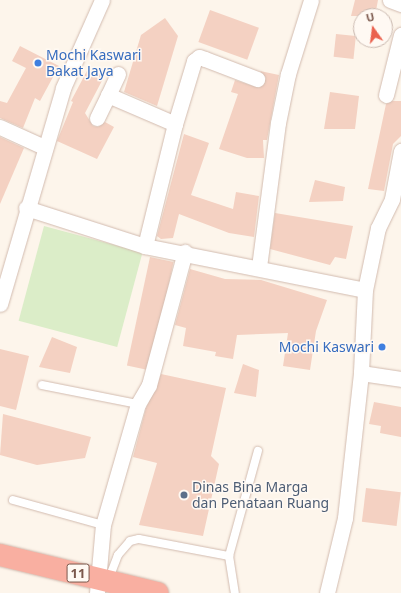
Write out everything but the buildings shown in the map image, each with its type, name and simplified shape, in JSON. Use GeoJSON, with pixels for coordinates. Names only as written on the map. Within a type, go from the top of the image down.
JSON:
{"type":"FeatureCollection","features":[{"type":"Feature","properties":{"kind":"highway","name":"11"},"geometry":{"type":"LineString","coordinates":[[0,555],[100,584],[157,593]]}},
{"type":"Feature","properties":{"kind":"street"},"geometry":{"type":"LineString","coordinates":[[0,304],[26,208],[63,88],[102,0]]}},
{"type":"Feature","properties":{"kind":"street"},"geometry":{"type":"LineString","coordinates":[[259,267],[278,123],[288,74],[311,0]]}},
{"type":"Feature","properties":{"kind":"street"},"geometry":{"type":"LineString","coordinates":[[390,0],[401,4]]}},
{"type":"Feature","properties":{"kind":"street"},"geometry":{"type":"LineString","coordinates":[[386,95],[401,35]]}},
{"type":"Feature","properties":{"kind":"street"},"geometry":{"type":"LineString","coordinates":[[145,246],[174,124],[190,70],[199,57],[257,79]]}},
{"type":"Feature","properties":{"kind":"street"},"geometry":{"type":"LineString","coordinates":[[97,118],[118,74]]}},
{"type":"Feature","properties":{"kind":"street"},"geometry":{"type":"LineString","coordinates":[[108,95],[174,124]]}},
{"type":"Feature","properties":{"kind":"street"},"geometry":{"type":"LineString","coordinates":[[0,127],[44,147]]}},
{"type":"Feature","properties":{"kind":"street"},"geometry":{"type":"LineString","coordinates":[[327,593],[345,518],[361,373],[365,290],[378,228],[392,199],[401,151]]}},
{"type":"Feature","properties":{"kind":"street"},"geometry":{"type":"LineString","coordinates":[[26,208],[145,246],[185,252],[365,290]]}},
{"type":"Feature","properties":{"kind":"street"},"geometry":{"type":"LineString","coordinates":[[100,584],[103,525],[138,404],[149,385],[185,252]]}},
{"type":"Feature","properties":{"kind":"street"},"geometry":{"type":"LineString","coordinates":[[361,373],[401,379]]}},
{"type":"Feature","properties":{"kind":"lane"},"geometry":{"type":"LineString","coordinates":[[42,385],[138,404]]}},
{"type":"Feature","properties":{"kind":"lane"},"geometry":{"type":"LineString","coordinates":[[235,593],[229,556],[258,451]]}},
{"type":"Feature","properties":{"kind":"lane"},"geometry":{"type":"LineString","coordinates":[[13,500],[103,525]]}},
{"type":"Feature","properties":{"kind":"lane"},"geometry":{"type":"LineString","coordinates":[[100,584],[118,555],[134,540],[229,556]]}},
{"type":"Feature","properties":{"kind":"green space"},"geometry":{"type":"Polygon","coordinates":[[[44,226],[143,252],[117,347],[19,321],[44,226]]]}},
{"type":"Feature","properties":{"kind":"place","name":"Mochi Kaswari Bakat Jaya"},"geometry":{"type":"Point","coordinates":[38,63]}},
{"type":"Feature","properties":{"kind":"place","name":"Mochi Kaswari"},"geometry":{"type":"Point","coordinates":[382,347]}},
{"type":"Feature","properties":{"kind":"place","name":"Dinas Bina Marga dan Penataan Ruang"},"geometry":{"type":"Point","coordinates":[184,495]}}]}
